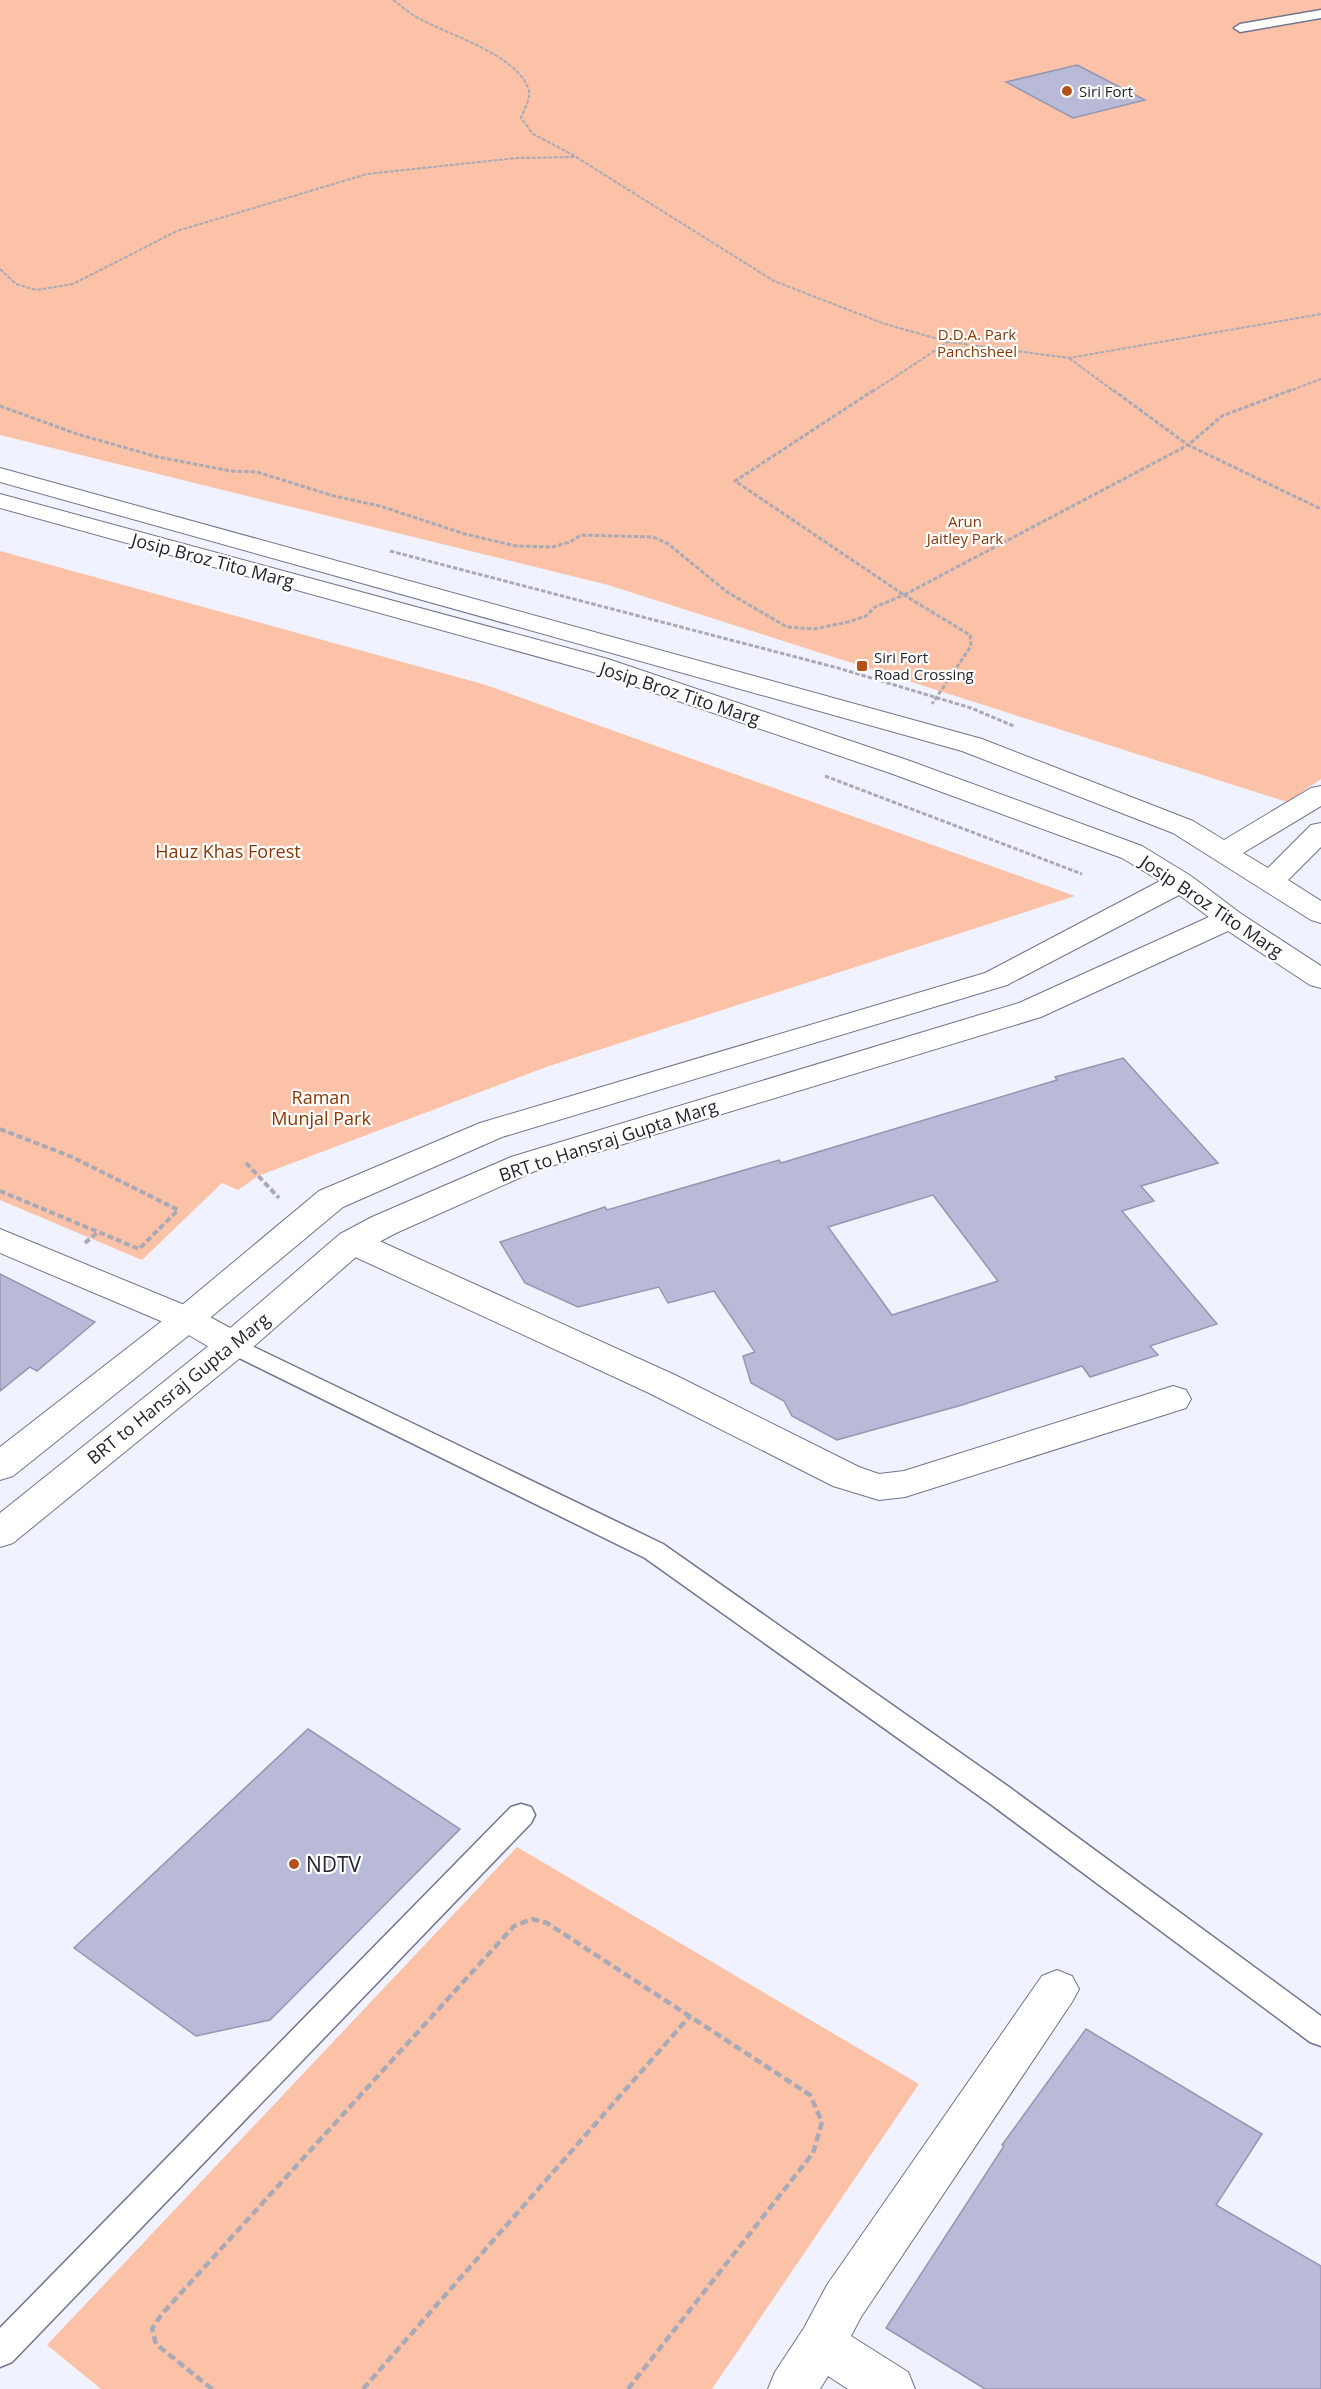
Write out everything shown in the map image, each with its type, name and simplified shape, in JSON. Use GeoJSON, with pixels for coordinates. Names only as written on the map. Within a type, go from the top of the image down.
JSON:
{"type":"FeatureCollection","features":[{"type":"Feature","properties":{"kind":"street","name":"Josip Broz Tito Marg"},"geometry":{"type":"LineString","coordinates":[[0,475],[972,745],[1183,827],[1225,851],[1321,914]]}},
{"type":"Feature","properties":{"kind":"street","name":"Josip Broz Tito Marg"},"geometry":{"type":"LineString","coordinates":[[0,501],[599,665],[963,790],[1132,852],[1181,882],[1230,919],[1321,979]]}},
{"type":"Feature","properties":{"kind":"street"},"geometry":{"type":"LineString","coordinates":[[963,790],[950,782],[943,774],[941,765],[945,759],[953,753],[964,752],[1004,758]]}},
{"type":"Feature","properties":{"kind":"street"},"geometry":{"type":"LineString","coordinates":[[1225,851],[1321,794]]}},
{"type":"Feature","properties":{"kind":"street"},"geometry":{"type":"LineString","coordinates":[[1271,881],[1321,831]]}},
{"type":"Feature","properties":{"kind":"street"},"geometry":{"type":"LineString","coordinates":[[0,1467],[187,1319],[331,1199],[491,1131],[996,979],[1181,882]]}},
{"type":"Feature","properties":{"kind":"street","name":"BRT to Hansraj Gupta Marg"},"geometry":{"type":"LineString","coordinates":[[0,1533],[233,1345],[352,1242],[523,1164],[1030,1010],[1230,919]]}},
{"type":"Feature","properties":{"kind":"street"},"geometry":{"type":"LineString","coordinates":[[425,1158],[461,1191]]}},
{"type":"Feature","properties":{"kind":"street"},"geometry":{"type":"LineString","coordinates":[[0,1240],[187,1319],[233,1345]]}},
{"type":"Feature","properties":{"kind":"street"},"geometry":{"type":"LineString","coordinates":[[352,1242],[662,1384],[846,1477],[879,1487],[905,1484],[1173,1399]]}},
{"type":"Feature","properties":{"kind":"street"},"geometry":{"type":"LineString","coordinates":[[792,2389],[821,2344],[844,2301],[1057,1989]]}},
{"type":"Feature","properties":{"kind":"street"},"geometry":{"type":"LineString","coordinates":[[821,2344],[891,2389]]}},
{"type":"Feature","properties":{"kind":"lane"},"geometry":{"type":"LineString","coordinates":[[1240,28],[1321,14]]}},
{"type":"Feature","properties":{"kind":"lane"},"geometry":{"type":"LineString","coordinates":[[233,1345],[654,1551],[999,1795],[1321,2033]]}},
{"type":"Feature","properties":{"kind":"lane"},"geometry":{"type":"LineString","coordinates":[[0,2351],[521,1815]]}},
{"type":"Feature","properties":{"kind":"path"},"geometry":{"type":"LineString","coordinates":[[393,0],[418,19],[473,42],[526,81],[530,93],[521,118],[533,134],[576,157],[774,280],[885,324],[949,342],[1069,358],[1321,314]]}},
{"type":"Feature","properties":{"kind":"path"},"geometry":{"type":"LineString","coordinates":[[0,269],[16,284],[36,290],[73,284],[177,231],[367,174],[517,158],[576,157]]}},
{"type":"Feature","properties":{"kind":"path"},"geometry":{"type":"LineString","coordinates":[[942,691],[971,646],[970,636],[904,595],[735,481],[949,342]]}},
{"type":"Feature","properties":{"kind":"path"},"geometry":{"type":"LineString","coordinates":[[1069,358],[1188,445],[1321,508]]}},
{"type":"Feature","properties":{"kind":"path"},"geometry":{"type":"LineString","coordinates":[[0,406],[77,434],[158,457],[231,471],[256,472],[334,496],[380,506],[465,534],[516,546],[552,547],[570,542],[581,535],[653,537],[668,543],[727,592],[786,627],[814,629],[866,616],[875,607],[904,595],[1188,445],[1222,416],[1321,380]]}},
{"type":"Feature","properties":{"kind":"path"},"geometry":{"type":"LineString","coordinates":[[822,775],[1082,874]]}},
{"type":"Feature","properties":{"kind":"path"},"geometry":{"type":"LineString","coordinates":[[0,1129],[72,1157],[178,1210],[139,1249],[0,1191]]}},
{"type":"Feature","properties":{"kind":"path"},"geometry":{"type":"LineString","coordinates":[[246,1163],[302,1223]]}},
{"type":"Feature","properties":{"kind":"path"},"geometry":{"type":"LineString","coordinates":[[90,1239],[98,1232]]}},
{"type":"Feature","properties":{"kind":"path"},"geometry":{"type":"LineString","coordinates":[[212,2389],[156,2344],[152,2329],[161,2315],[514,1926],[532,1919],[547,1923],[810,2095],[822,2122],[813,2153],[628,2389]]}},
{"type":"Feature","properties":{"kind":"path"},"geometry":{"type":"LineString","coordinates":[[363,2389],[690,2016]]}},
{"type":"Feature","properties":{"kind":"green space","name":"D.D.A. Park Panchsheel"},"geometry":{"type":"Polygon","coordinates":[[[0,0],[1321,0],[1321,779],[1287,802],[608,585],[0,435],[0,0]]]}},
{"type":"Feature","properties":{"kind":"green space","name":"Hauz Khas Forest"},"geometry":{"type":"Polygon","coordinates":[[[0,551],[486,685],[1075,896],[549,1066],[258,1176],[238,1190],[222,1183],[142,1260],[0,1200],[0,551]]]}},
{"type":"Feature","properties":{"kind":"green space"},"geometry":{"type":"Polygon","coordinates":[[[517,1847],[919,2084],[712,2389],[101,2389],[47,2345],[517,1847]]]}},
{"type":"Feature","properties":{"kind":"building"},"geometry":{"type":"Polygon","coordinates":[[[1077,65],[1145,100],[1073,118],[1006,82],[1077,65]]]}},
{"type":"Feature","properties":{"kind":"building"},"geometry":{"type":"Polygon","coordinates":[[[1123,1058],[1218,1163],[1141,1186],[1154,1201],[1122,1211],[1217,1324],[1150,1346],[1158,1355],[1090,1377],[1082,1366],[962,1405],[837,1440],[792,1416],[784,1401],[751,1383],[743,1356],[755,1352],[714,1291],[668,1303],[659,1287],[578,1307],[525,1283],[500,1242],[605,1207],[607,1210],[779,1160],[781,1163],[1057,1080],[1055,1077],[1123,1058]],[[933,1195],[828,1227],[892,1315],[998,1281],[933,1195]]]}},
{"type":"Feature","properties":{"kind":"building"},"geometry":{"type":"Polygon","coordinates":[[[0,1274],[95,1322],[37,1371],[30,1367],[0,1391],[0,1274]]]}},
{"type":"Feature","properties":{"kind":"building","name":"NDTV"},"geometry":{"type":"Polygon","coordinates":[[[308,1729],[460,1829],[270,2020],[196,2036],[74,1948],[308,1729]]]}},
{"type":"Feature","properties":{"kind":"building"},"geometry":{"type":"Polygon","coordinates":[[[1086,2029],[1262,2134],[1216,2205],[1321,2266],[1321,2389],[985,2389],[886,2328],[1004,2146],[1002,2145],[1086,2029]]]}},
{"type":"Feature","properties":{"kind":"place","name":"Siri Fort"},"geometry":{"type":"Point","coordinates":[1067,91]}},
{"type":"Feature","properties":{"kind":"place","name":"Siri Fort Road Crossing"},"geometry":{"type":"Point","coordinates":[862,666]}},
{"type":"Feature","properties":{"kind":"place","name":"NDTV"},"geometry":{"type":"Point","coordinates":[294,1864]}},
{"type":"Feature","properties":{"kind":"park label","name":"Arun Jaitley Park"},"geometry":{"type":"Point","coordinates":[965,530]}},
{"type":"Feature","properties":{"kind":"park label","name":"Raman Munjal Park"},"geometry":{"type":"Point","coordinates":[321,1107]}}]}
